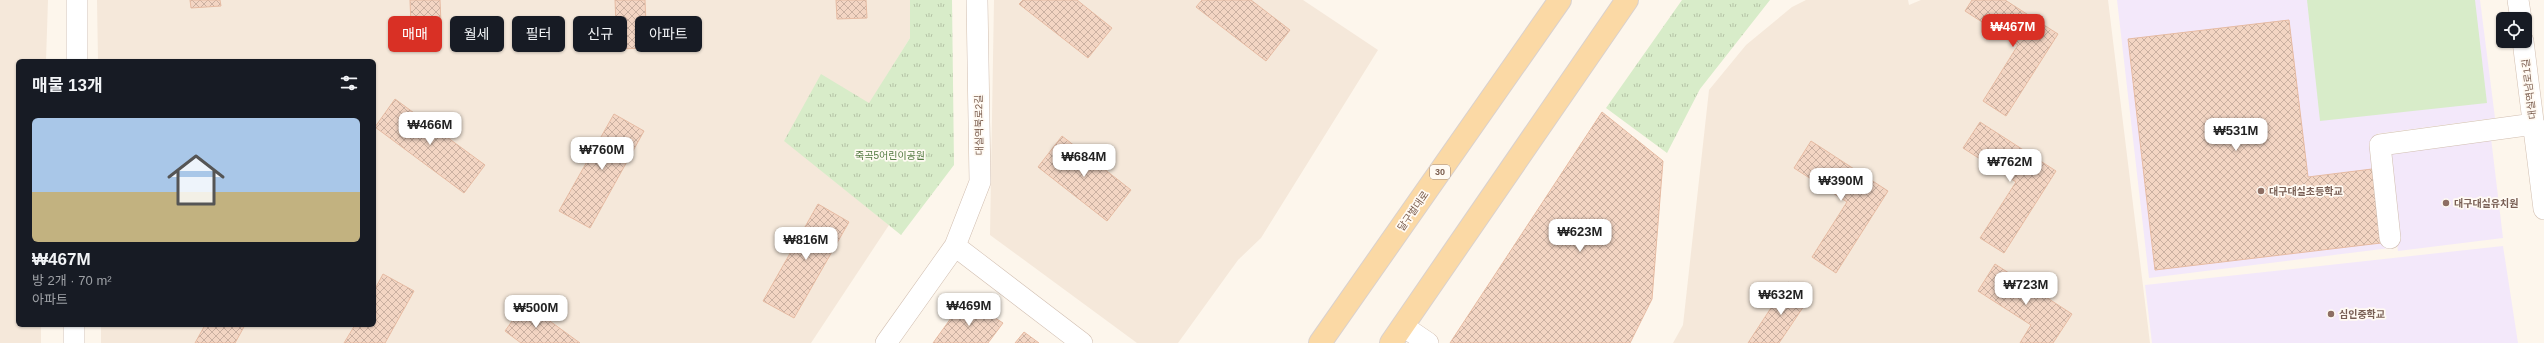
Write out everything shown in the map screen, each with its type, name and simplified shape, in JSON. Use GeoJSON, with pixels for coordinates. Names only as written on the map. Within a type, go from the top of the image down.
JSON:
{"type":"FeatureCollection","features":[{"type":"Feature","properties":{"kind":"main road","name":"달구벌대로"},"geometry":{"type":"LineString","coordinates":[[1320,343],[1560,0]]}},
{"type":"Feature","properties":{"kind":"main road"},"geometry":{"type":"LineString","coordinates":[[1397,334],[1627,0]]}},
{"type":"Feature","properties":{"kind":"street"},"geometry":{"type":"LineString","coordinates":[[77,0],[77,59]]}},
{"type":"Feature","properties":{"kind":"street","name":"대실역북로2길"},"geometry":{"type":"LineString","coordinates":[[886,343],[955,246],[980,182],[977,0]]}},
{"type":"Feature","properties":{"kind":"street"},"geometry":{"type":"LineString","coordinates":[[2518,0],[2520,12]]}},
{"type":"Feature","properties":{"kind":"street","name":"대실역남로1길"},"geometry":{"type":"LineString","coordinates":[[2524,48],[2544,209]]}},
{"type":"Feature","properties":{"kind":"street"},"geometry":{"type":"LineString","coordinates":[[2390,238],[2380,145],[2534,124]]}},
{"type":"Feature","properties":{"kind":"street"},"geometry":{"type":"LineString","coordinates":[[955,246],[1082,343]]}},
{"type":"Feature","properties":{"kind":"street"},"geometry":{"type":"LineString","coordinates":[[74,327],[74,343]]}},
{"type":"Feature","properties":{"kind":"street"},"geometry":{"type":"LineString","coordinates":[[1397,334],[1428,343]]}},
{"type":"Feature","properties":{"kind":"shaded area"},"geometry":{"type":"Polygon","coordinates":[[[0,0],[48,0],[46,59],[16,59],[16,327],[41,327],[41,343],[0,343],[0,0]]]}},
{"type":"Feature","properties":{"kind":"shaded area"},"geometry":{"type":"Polygon","coordinates":[[[97,0],[910,0],[910,38],[869,104],[785,141],[889,225],[811,343],[101,343],[101,327],[376,327],[376,59],[98,59],[97,0]]]}},
{"type":"Feature","properties":{"kind":"shaded area"},"geometry":{"type":"Polygon","coordinates":[[[994,0],[1303,0],[1378,50],[1261,238],[1238,260],[1178,343],[1137,343],[990,235],[994,0]]]}},
{"type":"Feature","properties":{"kind":"shaded area"},"geometry":{"type":"Polygon","coordinates":[[[1806,0],[1908,0],[1909,5],[1921,0],[2108,0],[2150,343],[1673,343],[1683,325],[1709,90],[1746,45],[1792,7],[1806,0]]]}},
{"type":"Feature","properties":{"kind":"shaded area","name":"대구대실초등학교"},"geometry":{"type":"Polygon","coordinates":[[[2117,0],[2480,0],[2495,118],[2376,134],[2390,248],[2149,278],[2117,0]]]}},
{"type":"Feature","properties":{"kind":"shaded area"},"geometry":{"type":"Polygon","coordinates":[[[2491,138],[2503,238],[2398,251],[2385,152],[2491,138]]]}},
{"type":"Feature","properties":{"kind":"shaded area","name":"심인중학교"},"geometry":{"type":"Polygon","coordinates":[[[2503,246],[2518,343],[2152,343],[2145,285],[2503,246]]]}},
{"type":"Feature","properties":{"kind":"green space","name":"죽곡5어린이공원"},"geometry":{"type":"Polygon","coordinates":[[[910,0],[952,0],[954,165],[901,235],[784,141],[821,74],[869,103],[910,38],[910,0]]]}},
{"type":"Feature","properties":{"kind":"green space"},"geometry":{"type":"Polygon","coordinates":[[[1682,0],[1770,0],[1700,89],[1667,153],[1606,108],[1682,0]]]}},
{"type":"Feature","properties":{"kind":"green space"},"geometry":{"type":"Polygon","coordinates":[[[2307,0],[2475,0],[2487,103],[2320,121],[2307,0]]]}},
{"type":"Feature","properties":{"kind":"building"},"geometry":{"type":"Polygon","coordinates":[[[190,0],[220,0],[221,6],[191,8],[190,0]]]}},
{"type":"Feature","properties":{"kind":"building"},"geometry":{"type":"Polygon","coordinates":[[[410,0],[440,0],[441,16],[411,16],[410,0]]]}},
{"type":"Feature","properties":{"kind":"building"},"geometry":{"type":"Polygon","coordinates":[[[615,0],[645,0],[646,16],[635,16],[635,48],[627,49],[627,16],[616,16],[615,0]]]}},
{"type":"Feature","properties":{"kind":"building"},"geometry":{"type":"Polygon","coordinates":[[[836,0],[866,0],[867,18],[837,19],[836,0]]]}},
{"type":"Feature","properties":{"kind":"building"},"geometry":{"type":"Polygon","coordinates":[[[1023,0],[1077,0],[1112,28],[1088,58],[1019,4],[1023,0]]]}},
{"type":"Feature","properties":{"kind":"building"},"geometry":{"type":"Polygon","coordinates":[[[1202,0],[1251,0],[1290,30],[1266,61],[1196,7],[1202,0]]]}},
{"type":"Feature","properties":{"kind":"building"},"geometry":{"type":"Polygon","coordinates":[[[1972,0],[2005,0],[2058,34],[2006,116],[1983,101],[2018,45],[1965,11],[1972,0]]]}},
{"type":"Feature","properties":{"kind":"building"},"geometry":{"type":"Polygon","coordinates":[[[2289,20],[2308,177],[2372,169],[2381,243],[2155,270],[2128,39],[2289,20]]]}},
{"type":"Feature","properties":{"kind":"building"},"geometry":{"type":"Polygon","coordinates":[[[395,99],[485,165],[464,193],[376,128],[395,99]]]}},
{"type":"Feature","properties":{"kind":"building"},"geometry":{"type":"Polygon","coordinates":[[[1602,112],[1663,161],[1652,299],[1630,343],[1450,343],[1602,112]]]}},
{"type":"Feature","properties":{"kind":"building"},"geometry":{"type":"Polygon","coordinates":[[[614,114],[644,131],[590,228],[559,211],[614,114]]]}},
{"type":"Feature","properties":{"kind":"building"},"geometry":{"type":"Polygon","coordinates":[[[1980,122],[2056,171],[2004,253],[1980,238],[2016,182],[1963,148],[1980,122]]]}},
{"type":"Feature","properties":{"kind":"building"},"geometry":{"type":"Polygon","coordinates":[[[1062,136],[1131,190],[1107,221],[1038,167],[1062,136]]]}},
{"type":"Feature","properties":{"kind":"building"},"geometry":{"type":"Polygon","coordinates":[[[1811,141],[1888,191],[1836,273],[1812,257],[1847,202],[1794,168],[1811,141]]]}},
{"type":"Feature","properties":{"kind":"building"},"geometry":{"type":"Polygon","coordinates":[[[818,204],[849,222],[794,318],[763,301],[818,204]]]}},
{"type":"Feature","properties":{"kind":"building"},"geometry":{"type":"Polygon","coordinates":[[[1995,264],[2072,314],[2053,343],[2020,343],[2031,325],[1978,291],[1995,264]]]}},
{"type":"Feature","properties":{"kind":"building"},"geometry":{"type":"Polygon","coordinates":[[[383,274],[414,291],[385,343],[344,343],[354,327],[376,327],[376,287],[383,274]]]}},
{"type":"Feature","properties":{"kind":"building"},"geometry":{"type":"Polygon","coordinates":[[[1788,282],[1810,297],[1779,343],[1748,343],[1788,282]]]}},
{"type":"Feature","properties":{"kind":"building"},"geometry":{"type":"Polygon","coordinates":[[[525,303],[580,343],[521,343],[505,331],[525,303]]]}},
{"type":"Feature","properties":{"kind":"building"},"geometry":{"type":"Polygon","coordinates":[[[975,305],[1003,323],[988,343],[933,343],[959,307],[975,305]]]}},
{"type":"Feature","properties":{"kind":"building"},"geometry":{"type":"Polygon","coordinates":[[[204,327],[244,327],[235,343],[195,343],[204,327]]]}},
{"type":"Feature","properties":{"kind":"building"},"geometry":{"type":"Polygon","coordinates":[[[1024,332],[1039,343],[1015,343],[1024,332]]]}},
{"type":"Feature","properties":{"kind":"place","name":"대구대실초등학교"},"geometry":{"type":"Point","coordinates":[2261,191]}},
{"type":"Feature","properties":{"kind":"place","name":"대구대실유치원"},"geometry":{"type":"Point","coordinates":[2446,203]}},
{"type":"Feature","properties":{"kind":"place","name":"심인중학교"},"geometry":{"type":"Point","coordinates":[2331,314]}}]}
